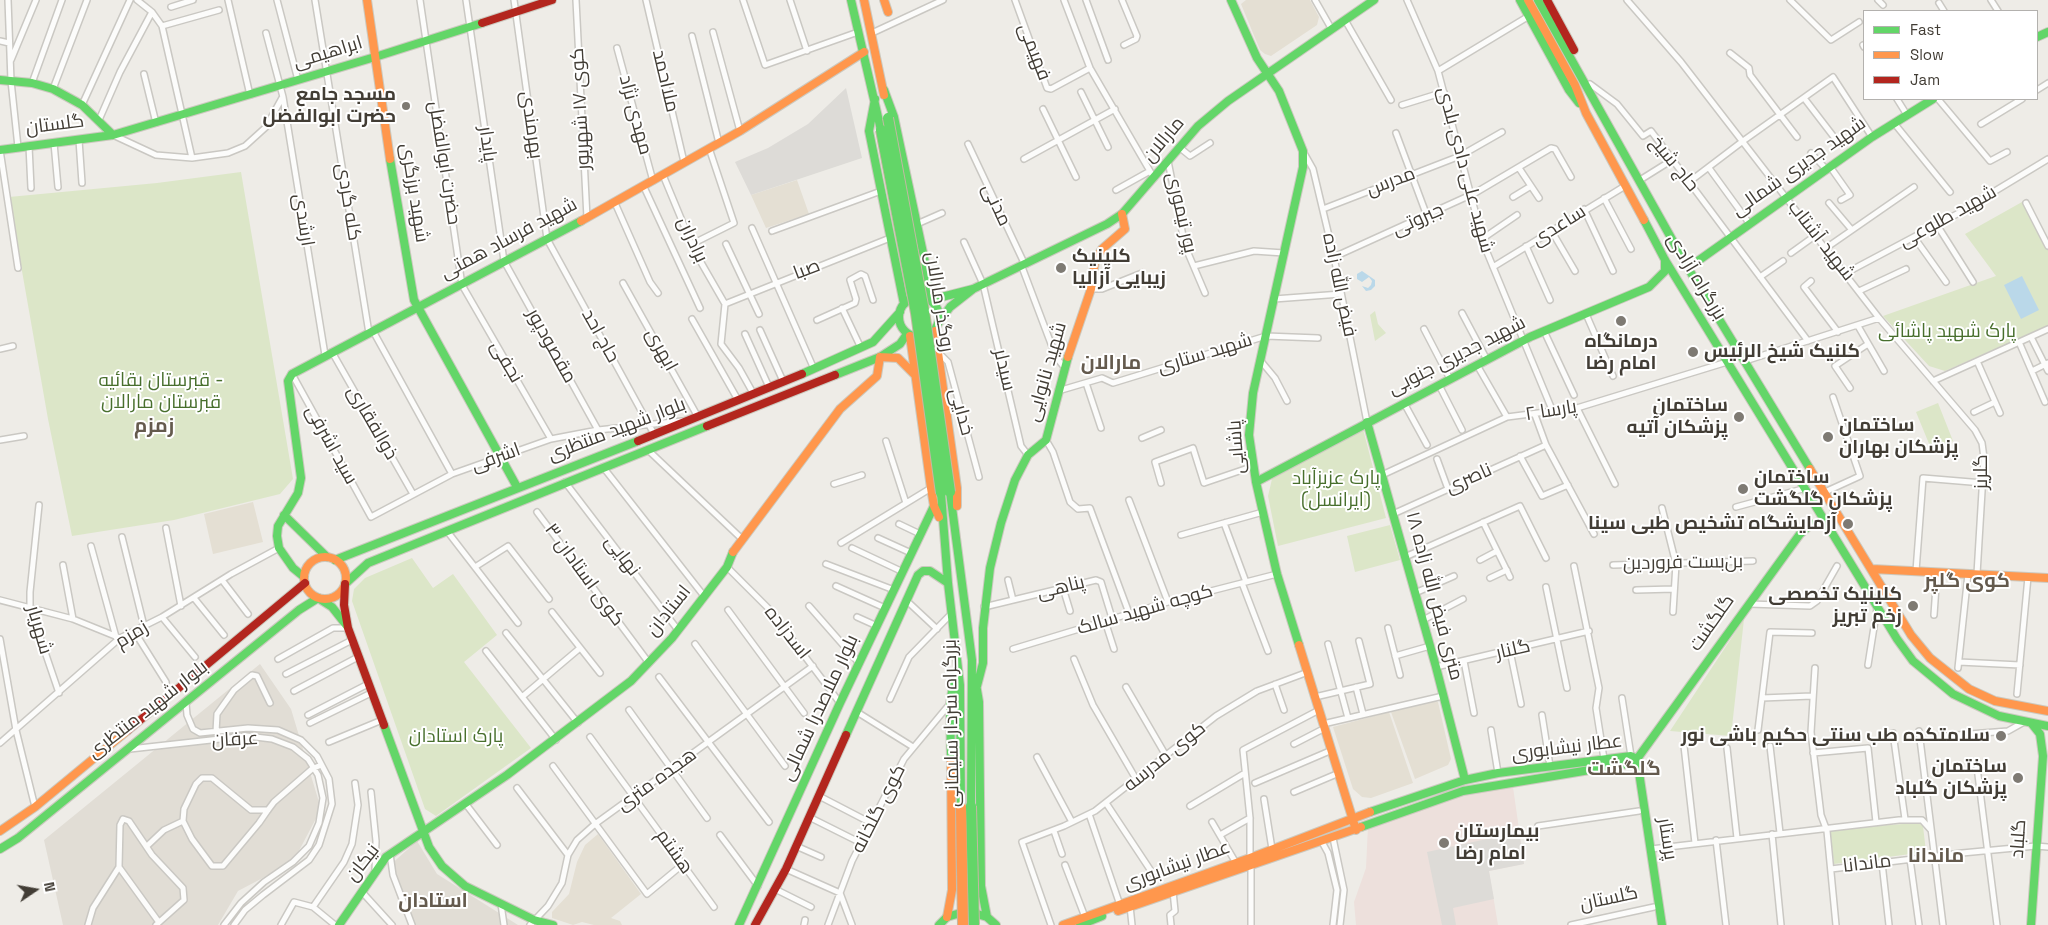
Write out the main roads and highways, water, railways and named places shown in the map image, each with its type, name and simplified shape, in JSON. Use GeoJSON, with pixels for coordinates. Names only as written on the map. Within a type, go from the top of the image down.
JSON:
{"type":"FeatureCollection","features":[{"type":"Feature","properties":{"kind":"main road","name":"شهید برزگری"},"geometry":{"type":"LineString","coordinates":[[367,0],[414,300],[517,486]]}},
{"type":"Feature","properties":{"kind":"main road"},"geometry":{"type":"LineString","coordinates":[[850,0],[875,99],[869,131],[896,270],[902,308],[900,324],[909,335],[930,488],[934,506],[942,521]]}},
{"type":"Feature","properties":{"kind":"main road"},"geometry":{"type":"LineString","coordinates":[[864,0],[884,90],[894,117],[925,262],[930,300],[938,311],[937,352],[957,488],[954,525]]}},
{"type":"Feature","properties":{"kind":"main road"},"geometry":{"type":"LineString","coordinates":[[884,0],[888,12]]}},
{"type":"Feature","properties":{"kind":"main road","name":"پاشایی"},"geometry":{"type":"LineString","coordinates":[[1231,0],[1257,58],[1279,91],[1303,151],[1303,167],[1253,393],[1249,435],[1256,482],[1277,574],[1356,830]]}},
{"type":"Feature","properties":{"kind":"main road","name":"مارالان"},"geometry":{"type":"LineString","coordinates":[[973,289],[1107,224],[1122,214],[1152,175],[1168,161],[1198,126],[1228,101],[1374,0]]}},
{"type":"Feature","properties":{"kind":"main road"},"geometry":{"type":"LineString","coordinates":[[1520,0],[1569,90],[1586,112]]}},
{"type":"Feature","properties":{"kind":"main road","name":"بزرگراه آزادی"},"geometry":{"type":"LineString","coordinates":[[1528,0],[1575,85],[1586,112],[1664,260],[1806,488],[1877,607],[1913,661],[1932,679],[1976,707],[1999,716],[2048,726]]}},
{"type":"Feature","properties":{"kind":"main road","name":"بزرگراه آزادی"},"geometry":{"type":"LineString","coordinates":[[1538,0],[1599,105],[1688,268],[1911,635],[1930,658],[1969,689],[1995,701],[2048,711]]}},
{"type":"Feature","properties":{"kind":"main road"},"geometry":{"type":"LineString","coordinates":[[1547,0],[1599,105]]}},
{"type":"Feature","properties":{"kind":"main road","name":"ابراهیمی"},"geometry":{"type":"LineString","coordinates":[[114,135],[375,57],[546,1]]}},
{"type":"Feature","properties":{"kind":"main road","name":"شهید فرساد همتی"},"geometry":{"type":"LineString","coordinates":[[284,515],[298,493],[301,478],[288,381],[292,374],[616,203],[740,131],[864,52]]}},
{"type":"Feature","properties":{"kind":"main road"},"geometry":{"type":"LineString","coordinates":[[0,80],[32,83],[53,89],[82,105],[114,135]]}},
{"type":"Feature","properties":{"kind":"main road","name":"روگذر مارالان"},"geometry":{"type":"LineString","coordinates":[[884,90],[924,311],[945,493]]}},
{"type":"Feature","properties":{"kind":"main road","name":"روگذر مارالان"},"geometry":{"type":"LineString","coordinates":[[875,99],[916,313],[945,493]]}},
{"type":"Feature","properties":{"kind":"main road","name":"شهید جدیری شمالی"},"geometry":{"type":"LineString","coordinates":[[1688,268],[1872,137],[1931,100]]}},
{"type":"Feature","properties":{"kind":"main road","name":"گلستان"},"geometry":{"type":"LineString","coordinates":[[0,150],[114,135]]}},
{"type":"Feature","properties":{"kind":"main road","name":"شهید نانوایی"},"geometry":{"type":"LineString","coordinates":[[977,688],[983,663],[984,607],[990,568],[1001,523],[1016,480],[1028,455],[1046,440],[1064,367],[1091,289],[1095,261],[1102,249],[1125,229],[1122,214]]}},
{"type":"Feature","properties":{"kind":"main road","name":"شهید جدیری جنوبی"},"geometry":{"type":"LineString","coordinates":[[1256,482],[1404,402],[1524,341],[1649,287],[1665,271],[1664,260]]}},
{"type":"Feature","properties":{"kind":"main road"},"geometry":{"type":"LineString","coordinates":[[896,270],[910,272],[925,262]]}},
{"type":"Feature","properties":{"kind":"main road"},"geometry":{"type":"LineString","coordinates":[[902,308],[914,298],[930,300],[973,289]]}},
{"type":"Feature","properties":{"kind":"main road"},"geometry":{"type":"LineString","coordinates":[[909,335],[923,337],[937,326],[950,306],[973,289]]}},
{"type":"Feature","properties":{"kind":"main road","name":"بلوار شهید منتظری"},"geometry":{"type":"LineString","coordinates":[[331,559],[568,468],[651,429],[694,419],[814,369],[873,342],[902,308]]}},
{"type":"Feature","properties":{"kind":"main road","name":"بلوار شهید منتظری"},"geometry":{"type":"LineString","coordinates":[[345,584],[368,563],[569,481],[781,398],[880,356],[900,344],[909,335]]}},
{"type":"Feature","properties":{"kind":"main road"},"geometry":{"type":"LineString","coordinates":[[873,342],[880,356],[898,358],[915,375]]}},
{"type":"Feature","properties":{"kind":"main road","name":"استادان"},"geometry":{"type":"LineString","coordinates":[[423,832],[556,740],[631,681],[678,630],[727,567],[730,556],[742,539],[840,410],[877,376],[880,356]]}},
{"type":"Feature","properties":{"kind":"main road"},"geometry":{"type":"LineString","coordinates":[[915,375],[925,369],[941,373]]}},
{"type":"Feature","properties":{"kind":"main road"},"geometry":{"type":"LineString","coordinates":[[776,384],[781,398]]}},
{"type":"Feature","properties":{"kind":"main road","name":"۱۸ متری فیض الله زاده"},"geometry":{"type":"LineString","coordinates":[[1367,422],[1436,667],[1465,780]]}},
{"type":"Feature","properties":{"kind":"main road"},"geometry":{"type":"LineString","coordinates":[[568,468],[569,481]]}},
{"type":"Feature","properties":{"kind":"main road","name":"بزرگراه سردار سلیمانی"},"geometry":{"type":"LineString","coordinates":[[945,493],[942,521],[960,685],[974,925]]}},
{"type":"Feature","properties":{"kind":"main road","name":"بزرگراه سردار سلیمانی"},"geometry":{"type":"LineString","coordinates":[[945,493],[954,525],[972,660],[963,925]]}},
{"type":"Feature","properties":{"kind":"main road"},"geometry":{"type":"LineString","coordinates":[[468,506],[474,520]]}},
{"type":"Feature","properties":{"kind":"main road","name":"بلوار ملاصدرا شمالی"},"geometry":{"type":"LineString","coordinates":[[739,925],[840,704],[934,506]]}},
{"type":"Feature","properties":{"kind":"main road"},"geometry":{"type":"LineString","coordinates":[[348,628],[332,607],[308,589],[305,580],[293,568],[279,548],[278,526],[284,515],[344,570],[344,605],[348,628],[429,847],[442,866],[465,886],[532,922],[552,925]]}},
{"type":"Feature","properties":{"kind":"main road","name":"گلگشت"},"geometry":{"type":"LineString","coordinates":[[1633,760],[1800,534],[1810,525],[1826,521]]}},
{"type":"Feature","properties":{"kind":"main road"},"geometry":{"type":"LineString","coordinates":[[305,580],[309,565],[314,560],[331,559]]}},
{"type":"Feature","properties":{"kind":"main road"},"geometry":{"type":"LineString","coordinates":[[1872,569],[2048,578]]}},
{"type":"Feature","properties":{"kind":"main road","name":"بلوار ملاصدرا شمالی"},"geometry":{"type":"LineString","coordinates":[[755,925],[786,869],[918,575],[924,571],[936,573],[948,583]]}},
{"type":"Feature","properties":{"kind":"main road","name":"بلوار شهید منتظری"},"geometry":{"type":"LineString","coordinates":[[0,831],[35,807],[305,580]]}},
{"type":"Feature","properties":{"kind":"main road"},"geometry":{"type":"LineString","coordinates":[[318,598],[331,598],[337,595],[345,584]]}},
{"type":"Feature","properties":{"kind":"main road","name":"بلوار شهید منتظری"},"geometry":{"type":"LineString","coordinates":[[0,849],[18,838],[299,610],[318,598]]}},
{"type":"Feature","properties":{"kind":"main road"},"geometry":{"type":"LineString","coordinates":[[972,660],[979,702],[981,886],[994,923]]}},
{"type":"Feature","properties":{"kind":"main road"},"geometry":{"type":"LineString","coordinates":[[940,923],[952,890],[950,704],[956,662]]}},
{"type":"Feature","properties":{"kind":"main road","name":"گلباد"},"geometry":{"type":"LineString","coordinates":[[2028,723],[2040,734],[2046,753],[2036,846],[2031,925]]}},
{"type":"Feature","properties":{"kind":"main road","name":"عطار نیشابوری"},"geometry":{"type":"LineString","coordinates":[[1125,906],[1236,863],[1250,862],[1272,849],[1353,817],[1465,780],[1498,773],[1550,766],[1604,760],[1633,760]]}},
{"type":"Feature","properties":{"kind":"main road","name":"عطار نیشابوری"},"geometry":{"type":"LineString","coordinates":[[1063,925],[1082,921],[1173,891],[1250,862],[1322,842],[1471,789],[1633,760]]}},
{"type":"Feature","properties":{"kind":"main road","name":"پرستار"},"geometry":{"type":"LineString","coordinates":[[1633,760],[1657,925]]}},
{"type":"Feature","properties":{"kind":"main road","name":"پرستار"},"geometry":{"type":"LineString","coordinates":[[1633,760],[1662,925]]}},
{"type":"Feature","properties":{"kind":"main road","name":"نیکان"},"geometry":{"type":"LineString","coordinates":[[339,925],[390,854],[423,832]]}},
{"type":"Feature","properties":{"kind":"main road"},"geometry":{"type":"LineString","coordinates":[[952,890],[966,895],[975,892],[981,886]]}},
{"type":"Feature","properties":{"kind":"main road"},"geometry":{"type":"LineString","coordinates":[[940,923],[967,911],[994,923]]}},
{"type":"Feature","properties":{"kind":"water"},"geometry":{"type":"Polygon","coordinates":[[[1362,271],[1375,280],[1375,286],[1371,290],[1366,291],[1362,286],[1368,288],[1371,285],[1372,281],[1369,277],[1362,282],[1357,279],[1357,274],[1362,271]]]}},
{"type":"Feature","properties":{"kind":"water"},"geometry":{"type":"Polygon","coordinates":[[[2022,276],[2039,310],[2021,319],[2004,285],[2022,276]]]}},
{"type":"Feature","properties":{"kind":"place","name":"مسجد جامع حضرت ابوالفضل"},"geometry":{"type":"Point","coordinates":[406,106]}},
{"type":"Feature","properties":{"kind":"place","name":"کلینیک زیبایی آزالیا"},"geometry":{"type":"Point","coordinates":[1061,268]}},
{"type":"Feature","properties":{"kind":"place","name":"درمانگاه امام رضا"},"geometry":{"type":"Point","coordinates":[1621,321]}},
{"type":"Feature","properties":{"kind":"place","name":"کلنیک شیخ الرئیس"},"geometry":{"type":"Point","coordinates":[1693,352]}},
{"type":"Feature","properties":{"kind":"place","name":"ساختمان پزشکان آتیه"},"geometry":{"type":"Point","coordinates":[1739,417]}},
{"type":"Feature","properties":{"kind":"place","name":"ساختمان پزشکان بهاران"},"geometry":{"type":"Point","coordinates":[1828,437]}},
{"type":"Feature","properties":{"kind":"place","name":"ساختمان پزشکان گلگشت"},"geometry":{"type":"Point","coordinates":[1743,489]}},
{"type":"Feature","properties":{"kind":"place","name":"آزمایشگاه تشخیص طبی سینا"},"geometry":{"type":"Point","coordinates":[1848,524]}},
{"type":"Feature","properties":{"kind":"place","name":"کلینیک تخصصی زخم تبریز"},"geometry":{"type":"Point","coordinates":[1913,606]}},
{"type":"Feature","properties":{"kind":"place","name":"سلامتکده طب سنتی حکیم باشی نور"},"geometry":{"type":"Point","coordinates":[2001,736]}},
{"type":"Feature","properties":{"kind":"place","name":"ساختمان پزشکان گلباد"},"geometry":{"type":"Point","coordinates":[2018,778]}},
{"type":"Feature","properties":{"kind":"place","name":"بیمارستان امام رضا"},"geometry":{"type":"Point","coordinates":[1444,843]}},
{"type":"Feature","properties":{"kind":"district","name":"مارالان"},"geometry":{"type":"Point","coordinates":[1111,364]}},
{"type":"Feature","properties":{"kind":"district","name":"زمزم"},"geometry":{"type":"Point","coordinates":[154,427]}},
{"type":"Feature","properties":{"kind":"district","name":"کوی گلپر"},"geometry":{"type":"Point","coordinates":[1967,582]}},
{"type":"Feature","properties":{"kind":"district","name":"گلگشت"},"geometry":{"type":"Point","coordinates":[1624,770]}},
{"type":"Feature","properties":{"kind":"district","name":"ماندانا"},"geometry":{"type":"Point","coordinates":[1936,857]}},
{"type":"Feature","properties":{"kind":"district","name":"استادان"},"geometry":{"type":"Point","coordinates":[433,902]}},
{"type":"Feature","properties":{"kind":"park label","name":"پارک شهید پاشائی"},"geometry":{"type":"Point","coordinates":[1947,332]}},
{"type":"Feature","properties":{"kind":"park label","name":"قبرستان بقائیه - قبرستان مارالان"},"geometry":{"type":"Point","coordinates":[161,392]}},
{"type":"Feature","properties":{"kind":"park label","name":"پارک عزیزآباد (ایرانسل)"},"geometry":{"type":"Point","coordinates":[1336,490]}},
{"type":"Feature","properties":{"kind":"park label","name":"پارک استادان"},"geometry":{"type":"Point","coordinates":[456,737]}}]}
